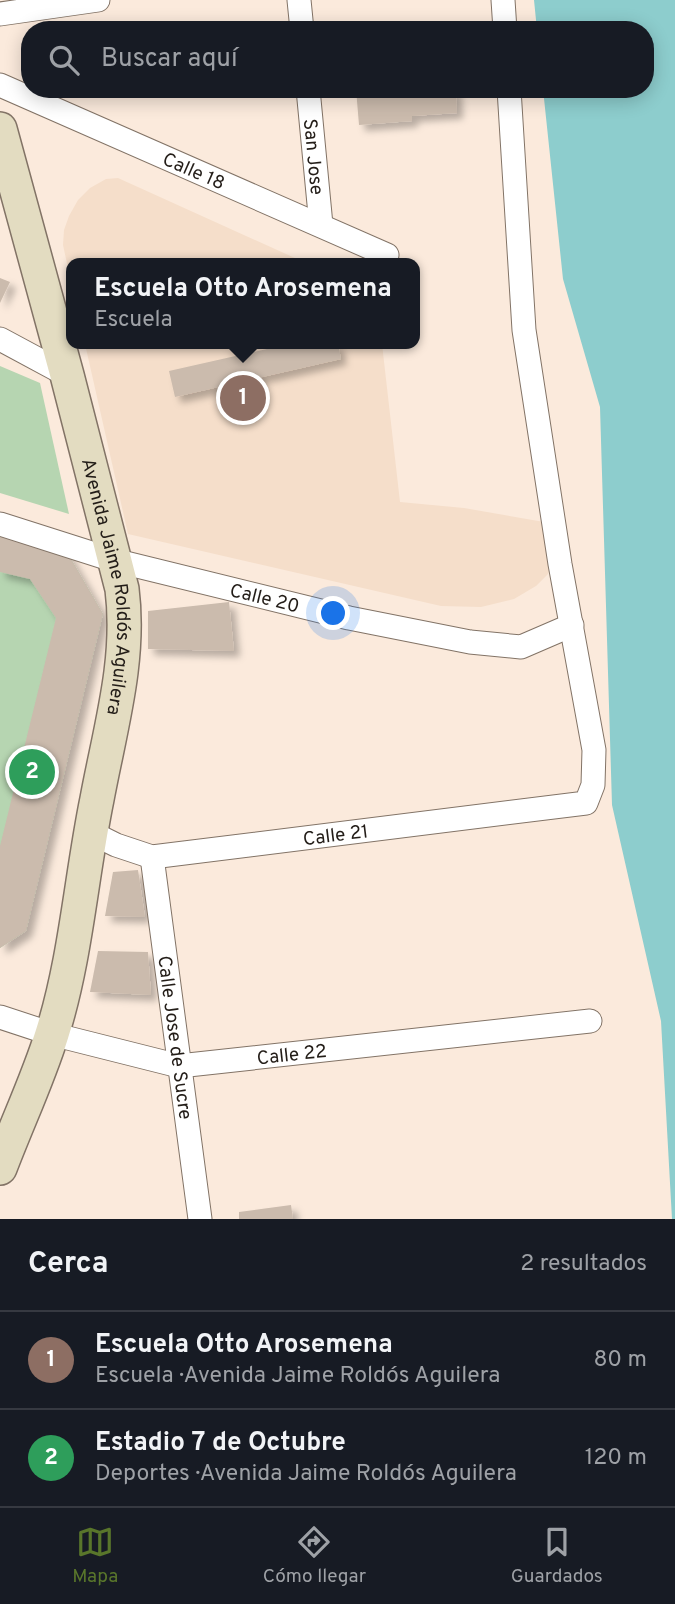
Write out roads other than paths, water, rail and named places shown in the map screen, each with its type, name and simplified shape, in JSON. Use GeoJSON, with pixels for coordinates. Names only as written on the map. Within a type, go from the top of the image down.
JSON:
{"type":"FeatureCollection","features":[{"type":"Feature","properties":{"kind":"main road","name":"Avenida Jaime Roldós Aguilera"},"geometry":{"type":"LineString","coordinates":[[0,129],[122,589],[125,651],[90,832],[70,962],[52,1034],[0,1168]]}},
{"type":"Feature","properties":{"kind":"street"},"geometry":{"type":"LineString","coordinates":[[0,14],[98,0]]}},
{"type":"Feature","properties":{"kind":"street"},"geometry":{"type":"LineString","coordinates":[[299,0],[301,21]]}},
{"type":"Feature","properties":{"kind":"street"},"geometry":{"type":"LineString","coordinates":[[503,0],[504,21]]}},
{"type":"Feature","properties":{"kind":"street","name":"Calle 18"},"geometry":{"type":"LineString","coordinates":[[0,85],[21,94]]}},
{"type":"Feature","properties":{"kind":"street","name":"Calle 18"},"geometry":{"type":"LineString","coordinates":[[30,98],[387,255]]}},
{"type":"Feature","properties":{"kind":"street","name":"San Jose"},"geometry":{"type":"LineString","coordinates":[[309,98],[321,225]]}},
{"type":"Feature","properties":{"kind":"street"},"geometry":{"type":"LineString","coordinates":[[510,98],[524,330],[572,625]]}},
{"type":"Feature","properties":{"kind":"street"},"geometry":{"type":"LineString","coordinates":[[0,339],[67,375]]}},
{"type":"Feature","properties":{"kind":"street","name":"Calle 20"},"geometry":{"type":"LineString","coordinates":[[0,524],[113,560],[349,618],[470,642],[521,647],[572,625]]}},
{"type":"Feature","properties":{"kind":"street","name":"Calle 21"},"geometry":{"type":"LineString","coordinates":[[90,832],[116,845],[152,857],[586,803],[593,785],[594,750],[572,625]]}},
{"type":"Feature","properties":{"kind":"street","name":"Calle Jose de Sucre"},"geometry":{"type":"LineString","coordinates":[[152,857],[200,1219]]}},
{"type":"Feature","properties":{"kind":"street","name":"Calle 22"},"geometry":{"type":"LineString","coordinates":[[0,1017],[52,1034],[179,1066],[590,1021]]}},
{"type":"Feature","properties":{"kind":"water"},"geometry":{"type":"Polygon","coordinates":[[[534,0],[675,0],[675,1219],[672,1219],[661,1021],[612,805],[600,407],[563,279],[544,98],[654,98],[654,21],[536,21],[534,0]]]}},
{"type":"Feature","properties":{"kind":"place","name":"Escuela Otto Arosemena"},"geometry":{"type":"Point","coordinates":[243,398]}},
{"type":"Feature","properties":{"kind":"place","name":"Estadio 7 de Octubre"},"geometry":{"type":"Point","coordinates":[32,772]}}]}
